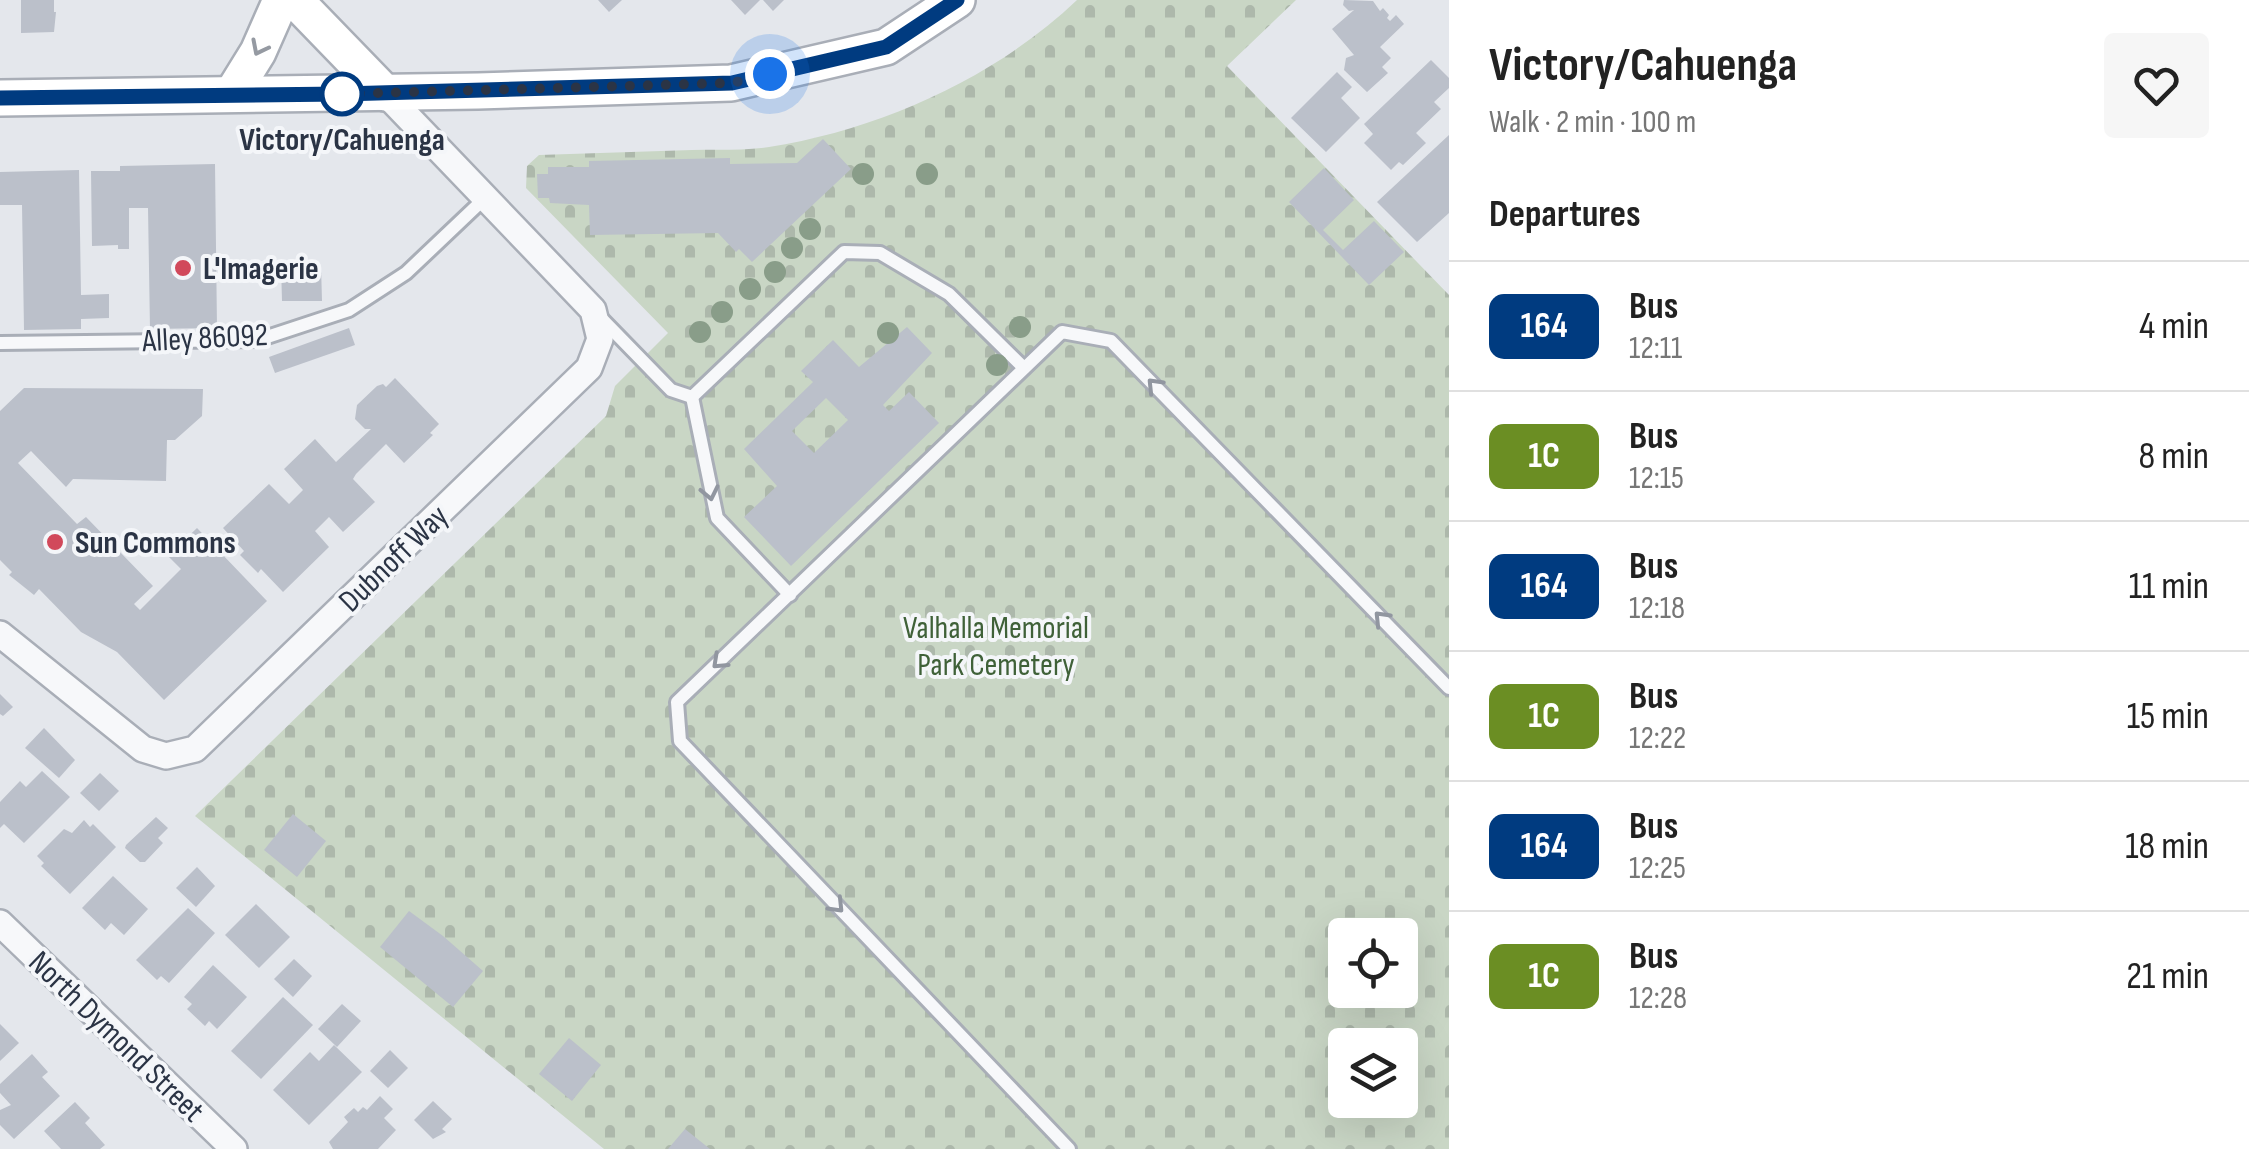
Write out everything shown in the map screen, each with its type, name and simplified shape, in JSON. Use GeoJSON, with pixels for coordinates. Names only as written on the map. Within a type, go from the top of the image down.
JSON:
{"type":"FeatureCollection","features":[{"type":"Feature","properties":{"kind":"main road"},"geometry":{"type":"LineString","coordinates":[[232,94],[258,52],[281,0]]}},
{"type":"Feature","properties":{"kind":"main road"},"geometry":{"type":"LineString","coordinates":[[295,0],[385,93]]}},
{"type":"Feature","properties":{"kind":"main road"},"geometry":{"type":"LineString","coordinates":[[0,98],[732,83],[886,47],[957,0]]}},
{"type":"Feature","properties":{"kind":"street"},"geometry":{"type":"LineString","coordinates":[[385,93],[593,310]]}},
{"type":"Feature","properties":{"kind":"street","name":"Dubnoff Way"},"geometry":{"type":"LineString","coordinates":[[0,634],[143,749],[166,756],[195,749],[589,368],[600,339],[593,310]]}},
{"type":"Feature","properties":{"kind":"street","name":"North Dymond Street"},"geometry":{"type":"LineString","coordinates":[[0,922],[234,1149]]}},
{"type":"Feature","properties":{"kind":"lane","name":"Alley 86092"},"geometry":{"type":"LineString","coordinates":[[0,342],[258,340],[350,310],[406,274],[485,198]]}},
{"type":"Feature","properties":{"kind":"lane"},"geometry":{"type":"LineString","coordinates":[[692,398],[844,252],[880,253],[949,294],[1024,368]]}},
{"type":"Feature","properties":{"kind":"lane"},"geometry":{"type":"LineString","coordinates":[[593,310],[672,390],[692,398]]}},
{"type":"Feature","properties":{"kind":"lane"},"geometry":{"type":"LineString","coordinates":[[1069,1149],[680,741],[677,702],[1062,332],[1111,341],[1449,688]]}},
{"type":"Feature","properties":{"kind":"lane"},"geometry":{"type":"LineString","coordinates":[[692,398],[716,518],[790,595]]}},
{"type":"Feature","properties":{"kind":"green space","name":"Valhalla Memorial Park Cemetery"},"geometry":{"type":"Polygon","coordinates":[[[1077,0],[1296,0],[1227,66],[1449,295],[1449,1149],[604,1149],[195,816],[606,416],[615,386],[668,333],[526,188],[527,166],[539,155],[750,149],[811,139],[934,96],[1010,53],[1077,0]]]}},
{"type":"Feature","properties":{"kind":"building"},"geometry":{"type":"Polygon","coordinates":[[[21,0],[54,0],[54,32],[21,33],[21,0]]]}},
{"type":"Feature","properties":{"kind":"building"},"geometry":{"type":"Polygon","coordinates":[[[598,0],[622,0],[609,12],[598,0]]]}},
{"type":"Feature","properties":{"kind":"building"},"geometry":{"type":"Polygon","coordinates":[[[731,0],[760,0],[745,15],[731,0]]]}},
{"type":"Feature","properties":{"kind":"building"},"geometry":{"type":"Polygon","coordinates":[[[763,0],[784,0],[773,11],[763,0]]]}},
{"type":"Feature","properties":{"kind":"building"},"geometry":{"type":"Polygon","coordinates":[[[1344,0],[1373,1],[1389,15],[1390,21],[1396,15],[1404,24],[1380,47],[1391,58],[1382,67],[1388,73],[1367,92],[1344,70],[1346,58],[1354,55],[1332,29],[1354,10],[1343,5],[1344,0]]]}},
{"type":"Feature","properties":{"kind":"building"},"geometry":{"type":"Polygon","coordinates":[[[1431,60],[1449,78],[1449,88],[1434,102],[1441,109],[1416,133],[1426,143],[1403,165],[1399,162],[1391,170],[1364,143],[1373,134],[1364,124],[1431,60]]]}},
{"type":"Feature","properties":{"kind":"building"},"geometry":{"type":"Polygon","coordinates":[[[1337,72],[1352,87],[1341,98],[1360,118],[1326,152],[1291,118],[1337,72]]]}},
{"type":"Feature","properties":{"kind":"building"},"geometry":{"type":"Polygon","coordinates":[[[1449,135],[1449,213],[1417,242],[1377,202],[1449,135]]]}},
{"type":"Feature","properties":{"kind":"building"},"geometry":{"type":"Polygon","coordinates":[[[823,139],[851,169],[752,262],[718,233],[590,235],[589,205],[550,203],[549,198],[538,198],[537,174],[548,174],[548,167],[589,167],[589,161],[730,158],[730,164],[797,163],[823,139]]]}},
{"type":"Feature","properties":{"kind":"building","name":"L'Imagerie"},"geometry":{"type":"Polygon","coordinates":[[[215,164],[217,328],[150,329],[148,208],[129,208],[129,249],[118,249],[118,245],[92,246],[91,171],[120,171],[120,166],[215,164]]]}},
{"type":"Feature","properties":{"kind":"building"},"geometry":{"type":"Polygon","coordinates":[[[1324,168],[1354,200],[1323,230],[1343,250],[1374,221],[1404,252],[1369,285],[1289,202],[1324,168]]]}},
{"type":"Feature","properties":{"kind":"building"},"geometry":{"type":"Polygon","coordinates":[[[79,170],[81,295],[109,294],[109,318],[81,319],[81,329],[24,330],[22,205],[0,205],[0,172],[79,170]]]}},
{"type":"Feature","properties":{"kind":"building"},"geometry":{"type":"Polygon","coordinates":[[[315,261],[315,265],[321,265],[322,301],[282,301],[281,265],[315,261]]]}},
{"type":"Feature","properties":{"kind":"building"},"geometry":{"type":"Polygon","coordinates":[[[907,327],[932,353],[883,405],[889,411],[909,392],[939,423],[791,566],[744,517],[777,486],[744,449],[813,382],[801,371],[833,340],[859,367],[907,327]],[[826,398],[792,431],[814,453],[848,420],[826,398]]]}},
{"type":"Feature","properties":{"kind":"building"},"geometry":{"type":"Polygon","coordinates":[[[349,328],[355,345],[275,373],[269,357],[349,328]]]}},
{"type":"Feature","properties":{"kind":"building"},"geometry":{"type":"Polygon","coordinates":[[[395,378],[439,424],[404,463],[386,444],[356,474],[353,479],[375,502],[343,532],[329,517],[315,531],[329,547],[283,592],[261,569],[258,573],[240,555],[244,551],[223,528],[269,484],[289,504],[303,490],[284,469],[315,439],[336,462],[371,429],[365,429],[355,419],[357,405],[377,386],[386,387],[395,378]]]}},
{"type":"Feature","properties":{"kind":"building","name":"Sun Commons"},"geometry":{"type":"Polygon","coordinates":[[[24,388],[203,389],[202,416],[175,440],[167,440],[166,481],[73,479],[66,487],[31,451],[18,463],[77,524],[86,517],[153,586],[134,604],[140,610],[181,569],[168,556],[197,528],[267,601],[164,700],[117,652],[81,632],[39,589],[34,595],[9,575],[12,572],[0,560],[0,411],[24,388]]]}},
{"type":"Feature","properties":{"kind":"building"},"geometry":{"type":"Polygon","coordinates":[[[0,694],[13,707],[3,716],[0,714],[0,694]]]}},
{"type":"Feature","properties":{"kind":"building"},"geometry":{"type":"Polygon","coordinates":[[[44,728],[75,760],[59,778],[25,748],[44,728]]]}},
{"type":"Feature","properties":{"kind":"building"},"geometry":{"type":"Polygon","coordinates":[[[42,771],[70,797],[24,843],[4,824],[0,828],[0,802],[20,781],[26,787],[42,771]]]}},
{"type":"Feature","properties":{"kind":"building"},"geometry":{"type":"Polygon","coordinates":[[[100,773],[119,791],[99,811],[80,793],[100,773]]]}},
{"type":"Feature","properties":{"kind":"building"},"geometry":{"type":"Polygon","coordinates":[[[293,814],[326,841],[297,877],[264,850],[293,814]]]}},
{"type":"Feature","properties":{"kind":"building"},"geometry":{"type":"Polygon","coordinates":[[[156,817],[168,828],[158,838],[163,843],[145,862],[140,862],[126,845],[156,817]]]}},
{"type":"Feature","properties":{"kind":"building"},"geometry":{"type":"Polygon","coordinates":[[[84,820],[116,847],[70,894],[41,866],[44,863],[37,856],[64,829],[72,833],[84,820]]]}},
{"type":"Feature","properties":{"kind":"building"},"geometry":{"type":"Polygon","coordinates":[[[197,867],[215,886],[196,907],[176,888],[197,867]]]}},
{"type":"Feature","properties":{"kind":"building"},"geometry":{"type":"Polygon","coordinates":[[[113,876],[148,909],[124,935],[111,923],[105,930],[82,908],[113,876]]]}},
{"type":"Feature","properties":{"kind":"building"},"geometry":{"type":"Polygon","coordinates":[[[256,904],[290,937],[259,968],[225,935],[256,904]]]}},
{"type":"Feature","properties":{"kind":"building"},"geometry":{"type":"Polygon","coordinates":[[[188,908],[215,933],[169,983],[161,976],[157,980],[136,960],[188,908]]]}},
{"type":"Feature","properties":{"kind":"building"},"geometry":{"type":"Polygon","coordinates":[[[409,911],[483,971],[453,1007],[380,947],[409,911]]]}},
{"type":"Feature","properties":{"kind":"building"},"geometry":{"type":"Polygon","coordinates":[[[294,959],[312,976],[293,997],[274,979],[294,959]]]}},
{"type":"Feature","properties":{"kind":"building"},"geometry":{"type":"Polygon","coordinates":[[[213,965],[247,997],[217,1029],[209,1021],[205,1026],[187,1009],[192,1004],[184,997],[213,965]]]}},
{"type":"Feature","properties":{"kind":"building"},"geometry":{"type":"Polygon","coordinates":[[[283,997],[313,1025],[261,1079],[231,1051],[283,997]]]}},
{"type":"Feature","properties":{"kind":"building"},"geometry":{"type":"Polygon","coordinates":[[[342,1004],[361,1021],[337,1047],[318,1029],[342,1004]]]}},
{"type":"Feature","properties":{"kind":"building"},"geometry":{"type":"Polygon","coordinates":[[[0,1024],[19,1043],[0,1061],[0,1024]]]}},
{"type":"Feature","properties":{"kind":"building"},"geometry":{"type":"Polygon","coordinates":[[[569,1038],[601,1065],[572,1101],[539,1074],[569,1038]]]}},
{"type":"Feature","properties":{"kind":"building"},"geometry":{"type":"Polygon","coordinates":[[[334,1045],[362,1072],[309,1125],[273,1090],[310,1052],[319,1061],[334,1045]]]}},
{"type":"Feature","properties":{"kind":"building"},"geometry":{"type":"Polygon","coordinates":[[[390,1050],[408,1068],[388,1088],[370,1071],[390,1050]]]}},
{"type":"Feature","properties":{"kind":"building"},"geometry":{"type":"Polygon","coordinates":[[[32,1054],[48,1072],[42,1077],[60,1096],[14,1139],[0,1125],[0,1110],[11,1105],[0,1093],[0,1084],[32,1054]]]}},
{"type":"Feature","properties":{"kind":"building"},"geometry":{"type":"Polygon","coordinates":[[[380,1096],[393,1109],[384,1118],[396,1130],[378,1149],[333,1149],[329,1142],[348,1122],[344,1117],[354,1108],[358,1112],[363,1107],[367,1110],[380,1096]]]}},
{"type":"Feature","properties":{"kind":"building"},"geometry":{"type":"Polygon","coordinates":[[[433,1101],[452,1119],[442,1129],[446,1132],[433,1139],[414,1120],[433,1101]]]}},
{"type":"Feature","properties":{"kind":"building"},"geometry":{"type":"Polygon","coordinates":[[[75,1102],[90,1118],[85,1123],[105,1145],[100,1149],[61,1149],[44,1131],[75,1102]]]}},
{"type":"Feature","properties":{"kind":"building"},"geometry":{"type":"Polygon","coordinates":[[[685,1129],[710,1149],[668,1149],[685,1129]]]}},
{"type":"Feature","properties":{"kind":"bus line","name":"164"},"geometry":{"type":"LineString","coordinates":[[0,98],[342,94],[732,83],[886,47],[957,0]]}},
{"type":"Feature","properties":{"kind":"place","name":"Victory/Cahuenga"},"geometry":{"type":"Point","coordinates":[342,94]}},
{"type":"Feature","properties":{"kind":"place","name":"L'Imagerie"},"geometry":{"type":"Point","coordinates":[183,268]}},
{"type":"Feature","properties":{"kind":"place","name":"Sun Commons"},"geometry":{"type":"Point","coordinates":[55,542]}},
{"type":"Feature","properties":{"kind":"route"},"geometry":{"type":"LineString","coordinates":[[342,94],[732,83],[770,74]]}}]}
